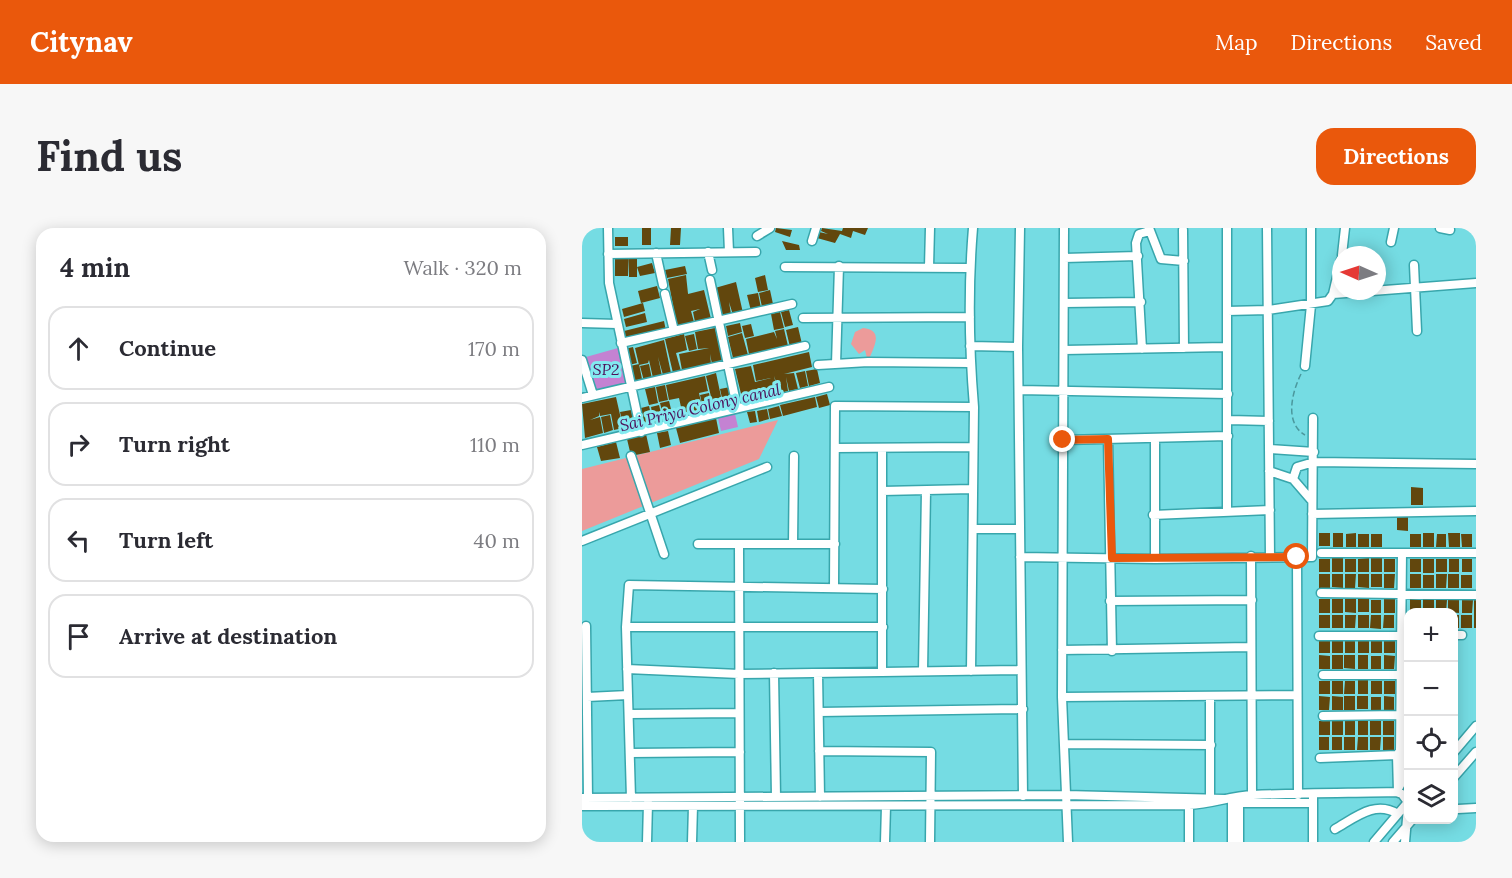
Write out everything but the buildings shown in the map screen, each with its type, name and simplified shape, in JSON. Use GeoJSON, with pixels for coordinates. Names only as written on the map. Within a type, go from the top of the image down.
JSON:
{"type":"FeatureCollection","features":[{"type":"Feature","properties":{"kind":"street"},"geometry":{"type":"LineString","coordinates":[[608,228],[609,283],[641,432]]}},
{"type":"Feature","properties":{"kind":"street"},"geometry":{"type":"LineString","coordinates":[[728,228],[729,252]]}},
{"type":"Feature","properties":{"kind":"street"},"geometry":{"type":"LineString","coordinates":[[757,236],[770,228]]}},
{"type":"Feature","properties":{"kind":"street"},"geometry":{"type":"LineString","coordinates":[[812,241],[816,228]]}},
{"type":"Feature","properties":{"kind":"street"},"geometry":{"type":"LineString","coordinates":[[929,267],[930,228]]}},
{"type":"Feature","properties":{"kind":"street"},"geometry":{"type":"LineString","coordinates":[[971,671],[974,407],[970,363],[970,268],[973,228]]}},
{"type":"Feature","properties":{"kind":"street"},"geometry":{"type":"LineString","coordinates":[[1020,228],[1018,390],[1023,796]]}},
{"type":"Feature","properties":{"kind":"street"},"geometry":{"type":"LineString","coordinates":[[1064,228],[1062,697],[1068,842]]}},
{"type":"Feature","properties":{"kind":"street"},"geometry":{"type":"LineString","coordinates":[[1227,228],[1226,347],[1229,420],[1227,511]]}},
{"type":"Feature","properties":{"kind":"street"},"geometry":{"type":"LineString","coordinates":[[1267,228],[1270,557]]}},
{"type":"Feature","properties":{"kind":"street"},"geometry":{"type":"LineString","coordinates":[[1305,366],[1311,305],[1311,228]]}},
{"type":"Feature","properties":{"kind":"street"},"geometry":{"type":"LineString","coordinates":[[1343,246],[1345,228]]}},
{"type":"Feature","properties":{"kind":"street"},"geometry":{"type":"LineString","coordinates":[[1391,242],[1394,228]]}},
{"type":"Feature","properties":{"kind":"street"},"geometry":{"type":"LineString","coordinates":[[1142,349],[1137,238],[1139,234],[1149,230],[1161,259],[1184,261]]}},
{"type":"Feature","properties":{"kind":"street"},"geometry":{"type":"LineString","coordinates":[[1184,230],[1184,348]]}},
{"type":"Feature","properties":{"kind":"street"},"geometry":{"type":"LineString","coordinates":[[708,252],[717,321],[737,406]]}},
{"type":"Feature","properties":{"kind":"street"},"geometry":{"type":"LineString","coordinates":[[608,254],[756,252]]}},
{"type":"Feature","properties":{"kind":"street"},"geometry":{"type":"LineString","coordinates":[[656,253],[674,331]]}},
{"type":"Feature","properties":{"kind":"street"},"geometry":{"type":"LineString","coordinates":[[1064,258],[1138,256]]}},
{"type":"Feature","properties":{"kind":"street"},"geometry":{"type":"LineString","coordinates":[[1414,265],[1417,331]]}},
{"type":"Feature","properties":{"kind":"street"},"geometry":{"type":"LineString","coordinates":[[836,364],[839,266]]}},
{"type":"Feature","properties":{"kind":"street"},"geometry":{"type":"LineString","coordinates":[[785,267],[970,268]]}},
{"type":"Feature","properties":{"kind":"street"},"geometry":{"type":"LineString","coordinates":[[1386,290],[1476,284]]}},
{"type":"Feature","properties":{"kind":"street"},"geometry":{"type":"LineString","coordinates":[[1227,311],[1268,310],[1311,305],[1328,301],[1332,296]]}},
{"type":"Feature","properties":{"kind":"street"},"geometry":{"type":"LineString","coordinates":[[1064,303],[1141,303]]}},
{"type":"Feature","properties":{"kind":"street"},"geometry":{"type":"LineString","coordinates":[[621,343],[792,304]]}},
{"type":"Feature","properties":{"kind":"street"},"geometry":{"type":"LineString","coordinates":[[803,318],[970,317]]}},
{"type":"Feature","properties":{"kind":"street"},"geometry":{"type":"LineString","coordinates":[[582,323],[617,324]]}},
{"type":"Feature","properties":{"kind":"street"},"geometry":{"type":"LineString","coordinates":[[582,398],[805,346]]}},
{"type":"Feature","properties":{"kind":"street"},"geometry":{"type":"LineString","coordinates":[[970,346],[1018,347]]}},
{"type":"Feature","properties":{"kind":"street"},"geometry":{"type":"LineString","coordinates":[[1064,350],[1226,347]]}},
{"type":"Feature","properties":{"kind":"street"},"geometry":{"type":"LineString","coordinates":[[582,360],[593,395]]}},
{"type":"Feature","properties":{"kind":"street"},"geometry":{"type":"LineString","coordinates":[[818,365],[970,363]]}},
{"type":"Feature","properties":{"kind":"street"},"geometry":{"type":"LineString","coordinates":[[582,445],[737,406],[829,387]]}},
{"type":"Feature","properties":{"kind":"street"},"geometry":{"type":"LineString","coordinates":[[1018,390],[1228,394]]}},
{"type":"Feature","properties":{"kind":"street"},"geometry":{"type":"LineString","coordinates":[[834,588],[835,406],[974,407]]}},
{"type":"Feature","properties":{"kind":"street"},"geometry":{"type":"LineString","coordinates":[[1020,557],[1155,559],[1312,557],[1313,418]]}},
{"type":"Feature","properties":{"kind":"street"},"geometry":{"type":"LineString","coordinates":[[1229,420],[1269,421]]}},
{"type":"Feature","properties":{"kind":"street"},"geometry":{"type":"LineString","coordinates":[[1063,440],[1228,436]]}},
{"type":"Feature","properties":{"kind":"street"},"geometry":{"type":"LineString","coordinates":[[1155,438],[1153,515],[1155,559]]}},
{"type":"Feature","properties":{"kind":"street"},"geometry":{"type":"LineString","coordinates":[[1108,439],[1112,651]]}},
{"type":"Feature","properties":{"kind":"street"},"geometry":{"type":"LineString","coordinates":[[835,448],[974,447]]}},
{"type":"Feature","properties":{"kind":"street"},"geometry":{"type":"LineString","coordinates":[[882,448],[882,672]]}},
{"type":"Feature","properties":{"kind":"street"},"geometry":{"type":"LineString","coordinates":[[1269,449],[1314,452]]}},
{"type":"Feature","properties":{"kind":"street"},"geometry":{"type":"LineString","coordinates":[[631,456],[664,554]]}},
{"type":"Feature","properties":{"kind":"street"},"geometry":{"type":"LineString","coordinates":[[794,456],[794,544]]}},
{"type":"Feature","properties":{"kind":"street"},"geometry":{"type":"LineString","coordinates":[[1293,479],[1296,467],[1314,462],[1476,464]]}},
{"type":"Feature","properties":{"kind":"street"},"geometry":{"type":"LineString","coordinates":[[582,541],[767,467]]}},
{"type":"Feature","properties":{"kind":"street"},"geometry":{"type":"LineString","coordinates":[[1269,471],[1293,479],[1312,501]]}},
{"type":"Feature","properties":{"kind":"street"},"geometry":{"type":"LineString","coordinates":[[882,491],[972,489]]}},
{"type":"Feature","properties":{"kind":"street"},"geometry":{"type":"LineString","coordinates":[[923,671],[926,491]]}},
{"type":"Feature","properties":{"kind":"street"},"geometry":{"type":"LineString","coordinates":[[1153,515],[1270,510]]}},
{"type":"Feature","properties":{"kind":"street"},"geometry":{"type":"LineString","coordinates":[[1312,514],[1476,511]]}},
{"type":"Feature","properties":{"kind":"street"},"geometry":{"type":"LineString","coordinates":[[974,529],[1020,529]]}},
{"type":"Feature","properties":{"kind":"street"},"geometry":{"type":"LineString","coordinates":[[698,544],[835,544]]}},
{"type":"Feature","properties":{"kind":"street"},"geometry":{"type":"LineString","coordinates":[[739,544],[740,842]]}},
{"type":"Feature","properties":{"kind":"street"},"geometry":{"type":"LineString","coordinates":[[1321,553],[1476,553]]}},
{"type":"Feature","properties":{"kind":"street"},"geometry":{"type":"LineString","coordinates":[[1402,553],[1404,622]]}},
{"type":"Feature","properties":{"kind":"street"},"geometry":{"type":"LineString","coordinates":[[1251,556],[1252,795]]}},
{"type":"Feature","properties":{"kind":"street"},"geometry":{"type":"LineString","coordinates":[[1297,557],[1298,795]]}},
{"type":"Feature","properties":{"kind":"street"},"geometry":{"type":"LineString","coordinates":[[631,798],[626,627],[629,585],[738,589],[883,589]]}},
{"type":"Feature","properties":{"kind":"street"},"geometry":{"type":"LineString","coordinates":[[1321,593],[1476,595]]}},
{"type":"Feature","properties":{"kind":"street"},"geometry":{"type":"LineString","coordinates":[[1110,601],[1252,600]]}},
{"type":"Feature","properties":{"kind":"street"},"geometry":{"type":"LineString","coordinates":[[586,626],[585,798],[631,798],[693,806],[776,797],[1067,806],[1215,804],[1252,795],[1298,795],[1313,799]]}},
{"type":"Feature","properties":{"kind":"street"},"geometry":{"type":"LineString","coordinates":[[626,627],[883,627]]}},
{"type":"Feature","properties":{"kind":"street"},"geometry":{"type":"LineString","coordinates":[[1319,636],[1404,636]]}},
{"type":"Feature","properties":{"kind":"street"},"geometry":{"type":"LineString","coordinates":[[582,806],[648,802],[740,801],[886,806],[931,801],[1066,795],[1313,799],[1398,789],[1402,783],[1403,763],[1399,753],[1404,646]]}},
{"type":"Feature","properties":{"kind":"street"},"geometry":{"type":"LineString","coordinates":[[1062,650],[1251,647]]}},
{"type":"Feature","properties":{"kind":"street"},"geometry":{"type":"LineString","coordinates":[[627,669],[739,674],[1021,670]]}},
{"type":"Feature","properties":{"kind":"street"},"geometry":{"type":"LineString","coordinates":[[774,673],[776,797]]}},
{"type":"Feature","properties":{"kind":"street"},"geometry":{"type":"LineString","coordinates":[[818,673],[820,797]]}},
{"type":"Feature","properties":{"kind":"street"},"geometry":{"type":"LineString","coordinates":[[1323,675],[1401,675]]}},
{"type":"Feature","properties":{"kind":"street"},"geometry":{"type":"LineString","coordinates":[[587,697],[628,695]]}},
{"type":"Feature","properties":{"kind":"street"},"geometry":{"type":"LineString","coordinates":[[1062,697],[1210,698],[1297,695]]}},
{"type":"Feature","properties":{"kind":"street"},"geometry":{"type":"LineString","coordinates":[[1210,698],[1210,796]]}},
{"type":"Feature","properties":{"kind":"street"},"geometry":{"type":"LineString","coordinates":[[819,712],[1023,709]]}},
{"type":"Feature","properties":{"kind":"street"},"geometry":{"type":"LineString","coordinates":[[629,714],[739,713]]}},
{"type":"Feature","properties":{"kind":"street"},"geometry":{"type":"LineString","coordinates":[[1323,716],[1400,715]]}},
{"type":"Feature","properties":{"kind":"street"},"geometry":{"type":"LineString","coordinates":[[1458,747],[1476,726]]}},
{"type":"Feature","properties":{"kind":"street"},"geometry":{"type":"LineString","coordinates":[[1065,744],[1211,745]]}},
{"type":"Feature","properties":{"kind":"street"},"geometry":{"type":"LineString","coordinates":[[819,751],[931,752],[930,842]]}},
{"type":"Feature","properties":{"kind":"street"},"geometry":{"type":"LineString","coordinates":[[630,753],[740,752]]}},
{"type":"Feature","properties":{"kind":"street"},"geometry":{"type":"LineString","coordinates":[[1458,772],[1476,752]]}},
{"type":"Feature","properties":{"kind":"street"},"geometry":{"type":"LineString","coordinates":[[1320,758],[1399,753]]}},
{"type":"Feature","properties":{"kind":"street"},"geometry":{"type":"LineString","coordinates":[[1398,789],[1404,797]]}},
{"type":"Feature","properties":{"kind":"street"},"geometry":{"type":"LineString","coordinates":[[1232,842],[1234,799]]}},
{"type":"Feature","properties":{"kind":"street"},"geometry":{"type":"LineString","coordinates":[[1234,799],[1239,842]]}},
{"type":"Feature","properties":{"kind":"street"},"geometry":{"type":"LineString","coordinates":[[1313,799],[1313,842]]}},
{"type":"Feature","properties":{"kind":"street"},"geometry":{"type":"LineString","coordinates":[[647,842],[648,802]]}},
{"type":"Feature","properties":{"kind":"street"},"geometry":{"type":"LineString","coordinates":[[1189,805],[1189,842]]}},
{"type":"Feature","properties":{"kind":"street"},"geometry":{"type":"LineString","coordinates":[[692,842],[693,806]]}},
{"type":"Feature","properties":{"kind":"street"},"geometry":{"type":"LineString","coordinates":[[885,842],[886,806]]}},
{"type":"Feature","properties":{"kind":"street"},"geometry":{"type":"LineString","coordinates":[[1335,829],[1374,808],[1384,807],[1398,814]]}},
{"type":"Feature","properties":{"kind":"street"},"geometry":{"type":"LineString","coordinates":[[1374,842],[1404,807]]}},
{"type":"Feature","properties":{"kind":"street"},"geometry":{"type":"LineString","coordinates":[[1458,809],[1476,807]]}},
{"type":"Feature","properties":{"kind":"street"},"geometry":{"type":"LineString","coordinates":[[1405,824],[1405,842]]}},
{"type":"Feature","properties":{"kind":"street"},"geometry":{"type":"LineString","coordinates":[[1393,842],[1408,824]]}},
{"type":"Feature","properties":{"kind":"path"},"geometry":{"type":"LineString","coordinates":[[1305,366],[1293,397],[1293,420],[1301,433],[1314,437]]}},
{"type":"Feature","properties":{"kind":"shaded area"},"geometry":{"type":"Polygon","coordinates":[[[863,328],[874,332],[876,336],[868,362],[865,350],[859,354],[851,344],[855,332],[863,328]]]}},
{"type":"Feature","properties":{"kind":"shaded area"},"geometry":{"type":"Polygon","coordinates":[[[778,420],[759,459],[582,531],[582,469],[778,420]]]}},
{"type":"Feature","properties":{"kind":"water","name":"SP2"},"geometry":{"type":"Polygon","coordinates":[[[618,348],[626,384],[595,390],[586,357],[618,348]]]}},
{"type":"Feature","properties":{"kind":"water"},"geometry":{"type":"Polygon","coordinates":[[[735,414],[738,427],[721,431],[718,418],[735,414]]]}},
{"type":"Feature","properties":{"kind":"route"},"geometry":{"type":"LineString","coordinates":[[1063,440],[1108,439],[1112,558],[1297,557]]}},
{"type":"Feature","properties":{"kind":"water label","name":"Sai Priya Colony canal"},"geometry":{"type":"Point","coordinates":[700,407]}}]}
